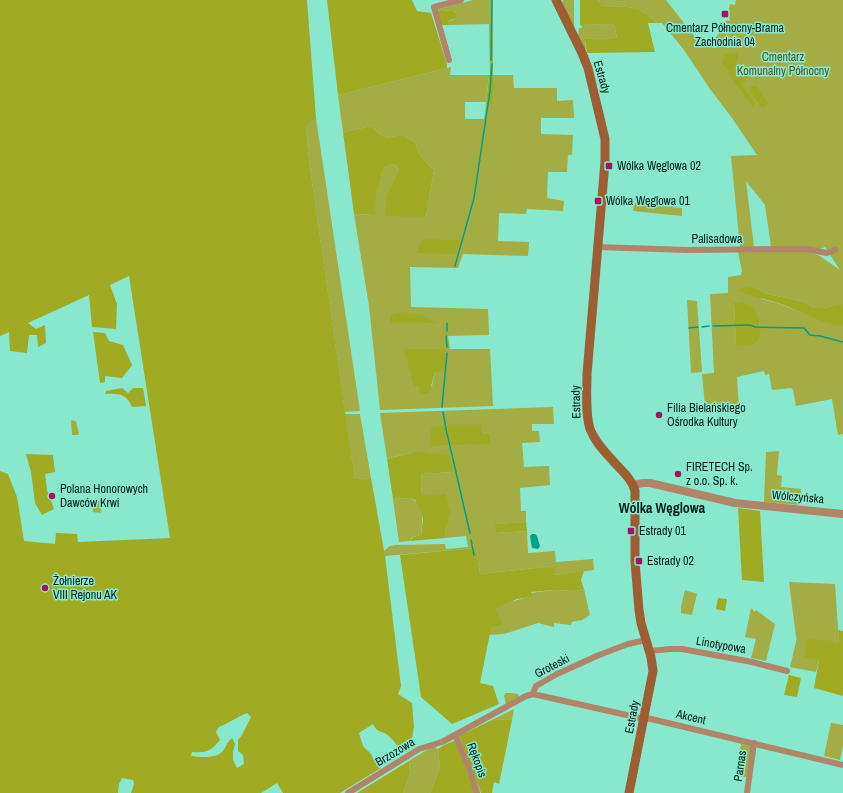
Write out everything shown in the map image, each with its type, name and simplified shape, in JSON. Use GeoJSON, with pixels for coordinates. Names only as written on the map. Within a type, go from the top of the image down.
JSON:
{"type":"FeatureCollection","features":[{"type":"Feature","properties":{"kind":"main road","name":"Estrady"},"geometry":{"type":"LineString","coordinates":[[556,0],[588,68],[604,139],[605,162],[588,374],[587,396],[589,423],[598,444],[633,486],[635,498],[635,562],[639,610],[641,623],[650,651],[653,671],[629,793]]}},
{"type":"Feature","properties":{"kind":"street"},"geometry":{"type":"LineString","coordinates":[[448,60],[434,7],[461,0]]}},
{"type":"Feature","properties":{"kind":"street","name":"Palisadowa"},"geometry":{"type":"LineString","coordinates":[[598,247],[687,250],[806,249],[827,253],[835,250]]}},
{"type":"Feature","properties":{"kind":"street","name":"Wólczyńska"},"geometry":{"type":"LineString","coordinates":[[633,486],[650,483],[736,503],[843,514]]}},
{"type":"Feature","properties":{"kind":"street","name":"Groteski"},"geometry":{"type":"LineString","coordinates":[[455,735],[532,694],[536,686],[557,674],[615,648],[646,640]]}},
{"type":"Feature","properties":{"kind":"street","name":"Linotypowa"},"geometry":{"type":"LineString","coordinates":[[650,651],[682,649],[787,671]]}},
{"type":"Feature","properties":{"kind":"street","name":"Akcent"},"geometry":{"type":"LineString","coordinates":[[532,694],[647,718],[843,764]]}},
{"type":"Feature","properties":{"kind":"street","name":"Brzozowa"},"geometry":{"type":"LineString","coordinates":[[348,793],[419,749],[455,735]]}},
{"type":"Feature","properties":{"kind":"street","name":"Rękopis"},"geometry":{"type":"LineString","coordinates":[[455,735],[469,768],[477,793]]}},
{"type":"Feature","properties":{"kind":"street","name":"Parnas"},"geometry":{"type":"LineString","coordinates":[[747,793],[754,743]]}},
{"type":"Feature","properties":{"kind":"green space"},"geometry":{"type":"Polygon","coordinates":[[[473,0],[493,0],[493,75],[513,75],[514,88],[557,88],[557,101],[573,100],[574,118],[541,118],[541,134],[573,135],[572,155],[568,155],[567,172],[548,172],[547,198],[564,201],[563,211],[527,209],[526,214],[499,213],[498,241],[529,242],[528,256],[463,254],[458,268],[410,267],[411,307],[488,309],[489,335],[448,336],[450,349],[490,349],[493,406],[380,410],[369,306],[354,214],[376,215],[376,195],[383,169],[387,165],[396,165],[399,171],[396,180],[391,186],[426,217],[434,170],[420,154],[415,142],[401,134],[388,138],[379,134],[372,126],[343,132],[338,95],[451,67],[450,75],[489,75],[486,102],[465,102],[465,119],[484,119],[486,104],[492,104],[489,24],[448,25],[448,21],[453,20],[455,12],[453,10],[437,12],[439,9],[473,0]],[[446,349],[420,386],[420,394],[432,386],[435,372],[446,349]]]}},
{"type":"Feature","properties":{"kind":"green space"},"geometry":{"type":"Polygon","coordinates":[[[563,0],[574,0],[574,27],[562,4],[563,0]]]}},
{"type":"Feature","properties":{"kind":"green space","name":"Cmentarz Komunalny Północny"},"geometry":{"type":"Polygon","coordinates":[[[597,0],[666,0],[695,37],[703,41],[710,41],[719,34],[721,30],[723,30],[726,20],[730,21],[730,19],[727,18],[730,4],[735,5],[736,0],[843,0],[843,305],[814,308],[801,301],[768,294],[755,288],[761,299],[777,303],[816,318],[843,326],[843,434],[838,435],[832,399],[796,406],[793,390],[791,388],[772,390],[769,374],[765,375],[764,371],[737,377],[739,408],[715,410],[715,406],[705,406],[702,374],[714,373],[710,294],[728,293],[728,277],[741,275],[742,271],[738,252],[810,252],[820,256],[840,270],[825,247],[817,250],[771,247],[765,205],[746,181],[754,247],[740,248],[731,156],[757,155],[684,50],[662,23],[657,23],[644,12],[632,8],[602,6],[597,0]],[[743,301],[734,302],[736,346],[760,337],[758,316],[749,305],[743,301]]]}},
{"type":"Feature","properties":{"kind":"green space"},"geometry":{"type":"Polygon","coordinates":[[[614,24],[617,38],[585,39],[586,49],[583,49],[578,37],[579,28],[582,28],[581,25],[614,24]]]}},
{"type":"Feature","properties":{"kind":"green space"},"geometry":{"type":"Polygon","coordinates":[[[316,118],[360,411],[345,412],[309,160],[306,127],[316,118]]]}},
{"type":"Feature","properties":{"kind":"green space"},"geometry":{"type":"Polygon","coordinates":[[[634,203],[682,208],[682,216],[633,211],[634,203]]]}},
{"type":"Feature","properties":{"kind":"green space"},"geometry":{"type":"Polygon","coordinates":[[[687,300],[697,301],[702,372],[691,373],[687,300]]]}},
{"type":"Feature","properties":{"kind":"green space"},"geometry":{"type":"Polygon","coordinates":[[[553,407],[554,424],[532,424],[532,431],[539,431],[540,442],[522,443],[524,467],[549,466],[550,485],[520,488],[521,511],[526,511],[526,522],[496,524],[496,533],[527,531],[528,553],[555,551],[556,562],[593,559],[594,570],[555,575],[554,566],[480,574],[476,548],[385,556],[384,551],[390,546],[396,545],[445,544],[446,549],[468,547],[466,536],[445,538],[446,526],[451,517],[422,496],[422,474],[454,472],[450,456],[411,453],[387,459],[380,413],[553,407]],[[448,426],[452,445],[490,434],[482,434],[482,426],[448,426]]]}},
{"type":"Feature","properties":{"kind":"green space"},"geometry":{"type":"Polygon","coordinates":[[[345,414],[360,414],[371,478],[355,479],[345,414]]]}},
{"type":"Feature","properties":{"kind":"green space"},"geometry":{"type":"Polygon","coordinates":[[[72,420],[76,421],[78,435],[72,435],[72,420]]]}},
{"type":"Feature","properties":{"kind":"green space"},"geometry":{"type":"Polygon","coordinates":[[[779,451],[777,475],[782,476],[781,487],[801,489],[800,505],[764,502],[766,452],[779,451]]]}},
{"type":"Feature","properties":{"kind":"green space"},"geometry":{"type":"Polygon","coordinates":[[[410,498],[419,505],[421,509],[421,535],[412,537],[410,541],[399,542],[393,499],[410,498]]]}},
{"type":"Feature","properties":{"kind":"green space"},"geometry":{"type":"Polygon","coordinates":[[[93,500],[102,500],[101,513],[93,512],[93,500]]]}},
{"type":"Feature","properties":{"kind":"green space"},"geometry":{"type":"Polygon","coordinates":[[[789,582],[835,584],[839,643],[819,660],[816,672],[790,667],[797,638],[789,582]]]}},
{"type":"Feature","properties":{"kind":"green space"},"geometry":{"type":"Polygon","coordinates":[[[584,589],[590,615],[582,620],[572,622],[571,625],[554,623],[554,627],[538,623],[504,634],[488,635],[491,628],[495,626],[496,609],[505,604],[531,597],[530,593],[555,590],[574,591],[584,589]]]}},
{"type":"Feature","properties":{"kind":"green space"},"geometry":{"type":"Polygon","coordinates":[[[685,590],[697,594],[692,615],[681,613],[685,590]]]}},
{"type":"Feature","properties":{"kind":"green space"},"geometry":{"type":"Polygon","coordinates":[[[751,608],[775,624],[766,661],[751,658],[756,639],[745,637],[751,608]]]}},
{"type":"Feature","properties":{"kind":"green space"},"geometry":{"type":"Polygon","coordinates":[[[506,693],[518,694],[519,696],[517,699],[506,705],[504,695],[506,693]]]}},
{"type":"Feature","properties":{"kind":"green space"},"geometry":{"type":"Polygon","coordinates":[[[514,709],[512,720],[494,719],[514,709]]]}},
{"type":"Feature","properties":{"kind":"green space"},"geometry":{"type":"Polygon","coordinates":[[[831,723],[843,725],[843,745],[840,760],[824,756],[831,723]]]}},
{"type":"Feature","properties":{"kind":"green space"},"geometry":{"type":"Polygon","coordinates":[[[741,744],[751,746],[748,777],[736,776],[741,744]]]}},
{"type":"Feature","properties":{"kind":"green space"},"geometry":{"type":"Polygon","coordinates":[[[433,746],[438,749],[440,768],[430,793],[403,793],[410,773],[409,761],[433,746]]]}},
{"type":"Feature","properties":{"kind":"shaded area"},"geometry":{"type":"Polygon","coordinates":[[[0,0],[307,0],[316,118],[306,127],[309,160],[355,479],[371,478],[385,556],[401,686],[398,694],[412,703],[414,727],[410,749],[406,752],[403,750],[387,734],[378,731],[373,724],[359,733],[363,746],[381,768],[340,793],[283,793],[277,783],[261,793],[131,793],[134,784],[133,780],[122,778],[119,784],[118,793],[0,793],[0,471],[8,474],[17,497],[24,541],[55,544],[56,533],[77,534],[78,542],[170,538],[129,276],[110,285],[117,304],[116,329],[92,327],[89,295],[28,323],[36,329],[45,325],[46,343],[38,347],[37,335],[29,335],[27,353],[10,351],[9,332],[0,336],[0,0]],[[247,713],[219,727],[216,732],[220,740],[217,744],[208,750],[192,752],[191,756],[208,757],[220,754],[232,738],[235,744],[233,760],[237,768],[244,764],[243,755],[238,751],[238,740],[251,717],[247,713]]]}},
{"type":"Feature","properties":{"kind":"shaded area"},"geometry":{"type":"Polygon","coordinates":[[[327,0],[412,0],[417,11],[431,13],[447,68],[338,95],[327,0]]]}},
{"type":"Feature","properties":{"kind":"shaded area"},"geometry":{"type":"Polygon","coordinates":[[[580,0],[597,0],[602,6],[626,7],[644,12],[657,23],[648,23],[655,52],[587,53],[585,39],[617,38],[614,24],[580,25],[580,0]]]}},
{"type":"Feature","properties":{"kind":"shaded area"},"geometry":{"type":"Polygon","coordinates":[[[453,10],[457,15],[456,18],[448,21],[448,25],[440,25],[437,13],[440,11],[453,10]]]}},
{"type":"Feature","properties":{"kind":"shaded area"},"geometry":{"type":"Polygon","coordinates":[[[725,53],[738,54],[734,71],[753,75],[741,84],[755,103],[753,106],[730,77],[729,70],[722,64],[725,53]]]}},
{"type":"Feature","properties":{"kind":"shaded area"},"geometry":{"type":"Polygon","coordinates":[[[489,75],[493,75],[492,104],[486,104],[489,75]]]}},
{"type":"Feature","properties":{"kind":"shaded area"},"geometry":{"type":"Polygon","coordinates":[[[752,86],[757,86],[768,104],[762,108],[749,90],[752,86]]]}},
{"type":"Feature","properties":{"kind":"shaded area"},"geometry":{"type":"Polygon","coordinates":[[[372,126],[382,136],[388,138],[401,134],[415,142],[420,154],[434,170],[426,217],[385,216],[387,195],[399,171],[396,165],[387,166],[383,170],[376,195],[376,215],[354,214],[343,132],[372,126]]]}},
{"type":"Feature","properties":{"kind":"shaded area"},"geometry":{"type":"Polygon","coordinates":[[[422,239],[460,240],[456,254],[416,253],[422,239]]]}},
{"type":"Feature","properties":{"kind":"shaded area"},"geometry":{"type":"Polygon","coordinates":[[[741,288],[755,288],[768,294],[801,301],[814,308],[843,305],[843,326],[827,323],[778,303],[739,291],[741,288]]]}},
{"type":"Feature","properties":{"kind":"shaded area"},"geometry":{"type":"Polygon","coordinates":[[[743,301],[756,312],[758,316],[760,337],[754,344],[736,346],[734,302],[743,301]]]}},
{"type":"Feature","properties":{"kind":"shaded area"},"geometry":{"type":"Polygon","coordinates":[[[400,313],[421,315],[436,323],[390,322],[391,315],[400,313]]]}},
{"type":"Feature","properties":{"kind":"shaded area"},"geometry":{"type":"Polygon","coordinates":[[[93,332],[105,333],[109,341],[123,345],[132,365],[122,378],[105,376],[105,382],[100,383],[93,332]]]}},
{"type":"Feature","properties":{"kind":"shaded area"},"geometry":{"type":"Polygon","coordinates":[[[404,349],[446,349],[444,371],[435,372],[429,394],[420,394],[419,386],[414,386],[404,349]]]}},
{"type":"Feature","properties":{"kind":"shaded area"},"geometry":{"type":"Polygon","coordinates":[[[122,388],[128,393],[133,388],[143,388],[146,406],[132,407],[128,399],[122,395],[105,394],[106,391],[122,388]]]}},
{"type":"Feature","properties":{"kind":"shaded area"},"geometry":{"type":"Polygon","coordinates":[[[482,425],[482,434],[490,434],[490,444],[451,445],[447,426],[482,425]]]}},
{"type":"Feature","properties":{"kind":"shaded area"},"geometry":{"type":"Polygon","coordinates":[[[444,426],[448,445],[431,446],[431,430],[433,427],[444,426]]]}},
{"type":"Feature","properties":{"kind":"shaded area"},"geometry":{"type":"Polygon","coordinates":[[[417,452],[450,455],[454,472],[422,474],[421,479],[422,496],[446,494],[451,517],[446,526],[445,538],[410,541],[413,537],[421,535],[423,520],[419,507],[415,500],[410,498],[393,499],[387,459],[417,452]]]}},
{"type":"Feature","properties":{"kind":"shaded area"},"geometry":{"type":"Polygon","coordinates":[[[26,454],[53,455],[55,472],[45,474],[47,490],[54,509],[42,515],[35,503],[31,472],[26,454]]]}},
{"type":"Feature","properties":{"kind":"shaded area"},"geometry":{"type":"Polygon","coordinates":[[[738,508],[760,511],[764,582],[742,580],[738,508]]]}},
{"type":"Feature","properties":{"kind":"shaded area"},"geometry":{"type":"Polygon","coordinates":[[[526,522],[527,531],[496,533],[495,524],[526,522]]]}},
{"type":"Feature","properties":{"kind":"shaded area"},"geometry":{"type":"Polygon","coordinates":[[[532,534],[537,536],[540,546],[538,549],[532,548],[530,536],[532,534]]]}},
{"type":"Feature","properties":{"kind":"shaded area"},"geometry":{"type":"Polygon","coordinates":[[[476,548],[480,574],[555,566],[555,575],[584,571],[581,580],[584,589],[574,591],[555,590],[531,592],[532,597],[517,599],[496,609],[502,624],[491,628],[480,683],[493,686],[499,704],[452,724],[421,697],[400,555],[476,548]]]}},
{"type":"Feature","properties":{"kind":"shaded area"},"geometry":{"type":"Polygon","coordinates":[[[718,598],[727,599],[725,611],[716,609],[718,598]]]}},
{"type":"Feature","properties":{"kind":"shaded area"},"geometry":{"type":"Polygon","coordinates":[[[838,630],[843,631],[843,696],[814,688],[819,660],[805,658],[808,639],[839,643],[838,630]]]}},
{"type":"Feature","properties":{"kind":"shaded area"},"geometry":{"type":"Polygon","coordinates":[[[789,675],[801,678],[797,697],[784,695],[789,675]]]}},
{"type":"Feature","properties":{"kind":"shaded area"},"geometry":{"type":"Polygon","coordinates":[[[494,719],[512,720],[499,784],[494,782],[492,793],[481,793],[459,736],[494,719]]]}},
{"type":"Feature","properties":{"kind":"shaded area"},"geometry":{"type":"Polygon","coordinates":[[[454,741],[459,750],[475,793],[430,793],[440,768],[438,749],[454,741]]]}},
{"type":"Feature","properties":{"kind":"shaded area"},"geometry":{"type":"Polygon","coordinates":[[[409,761],[410,773],[403,793],[357,793],[409,761]]]}},
{"type":"Feature","properties":{"kind":"waterway"},"geometry":{"type":"LineString","coordinates":[[491,60],[492,0]]}},
{"type":"Feature","properties":{"kind":"waterway"},"geometry":{"type":"LineString","coordinates":[[455,266],[474,198],[490,91],[492,64]]}},
{"type":"Feature","properties":{"kind":"waterway"},"geometry":{"type":"LineString","coordinates":[[447,323],[447,331]]}},
{"type":"Feature","properties":{"kind":"waterway"},"geometry":{"type":"LineString","coordinates":[[713,326],[750,325],[755,327],[804,328],[810,335],[843,342]]}},
{"type":"Feature","properties":{"kind":"waterway"},"geometry":{"type":"LineString","coordinates":[[702,327],[709,326]]}},
{"type":"Feature","properties":{"kind":"waterway"},"geometry":{"type":"LineString","coordinates":[[689,328],[698,327]]}},
{"type":"Feature","properties":{"kind":"waterway"},"geometry":{"type":"LineString","coordinates":[[446,336],[447,347]]}},
{"type":"Feature","properties":{"kind":"waterway"},"geometry":{"type":"LineString","coordinates":[[442,407],[447,353]]}},
{"type":"Feature","properties":{"kind":"waterway"},"geometry":{"type":"LineString","coordinates":[[443,412],[470,533]]}},
{"type":"Feature","properties":{"kind":"waterway"},"geometry":{"type":"LineString","coordinates":[[471,540],[474,555]]}},
{"type":"Feature","properties":{"kind":"place","name":"Cmentarz Północny-Brama Zachodnia 04"},"geometry":{"type":"Point","coordinates":[725,14]}},
{"type":"Feature","properties":{"kind":"place","name":"Wólka Węglowa 02"},"geometry":{"type":"Point","coordinates":[609,166]}},
{"type":"Feature","properties":{"kind":"place","name":"Wólka Węglowa 01"},"geometry":{"type":"Point","coordinates":[598,201]}},
{"type":"Feature","properties":{"kind":"place","name":"Filia Bielańskiego Ośrodka Kultury"},"geometry":{"type":"Point","coordinates":[659,415]}},
{"type":"Feature","properties":{"kind":"place","name":"FIRETECH Sp. z o.o. Sp. k."},"geometry":{"type":"Point","coordinates":[678,474]}},
{"type":"Feature","properties":{"kind":"place","name":"Polana Honorowych Dawców Krwi"},"geometry":{"type":"Point","coordinates":[52,496]}},
{"type":"Feature","properties":{"kind":"place","name":"Estrady 01"},"geometry":{"type":"Point","coordinates":[631,531]}},
{"type":"Feature","properties":{"kind":"place","name":"Estrady 02"},"geometry":{"type":"Point","coordinates":[639,561]}},
{"type":"Feature","properties":{"kind":"place","name":"Żołnierze VIII Rejonu AK"},"geometry":{"type":"Point","coordinates":[45,588]}},
{"type":"Feature","properties":{"kind":"district","name":"Wólka Węglowa"},"geometry":{"type":"Point","coordinates":[662,508]}}]}
